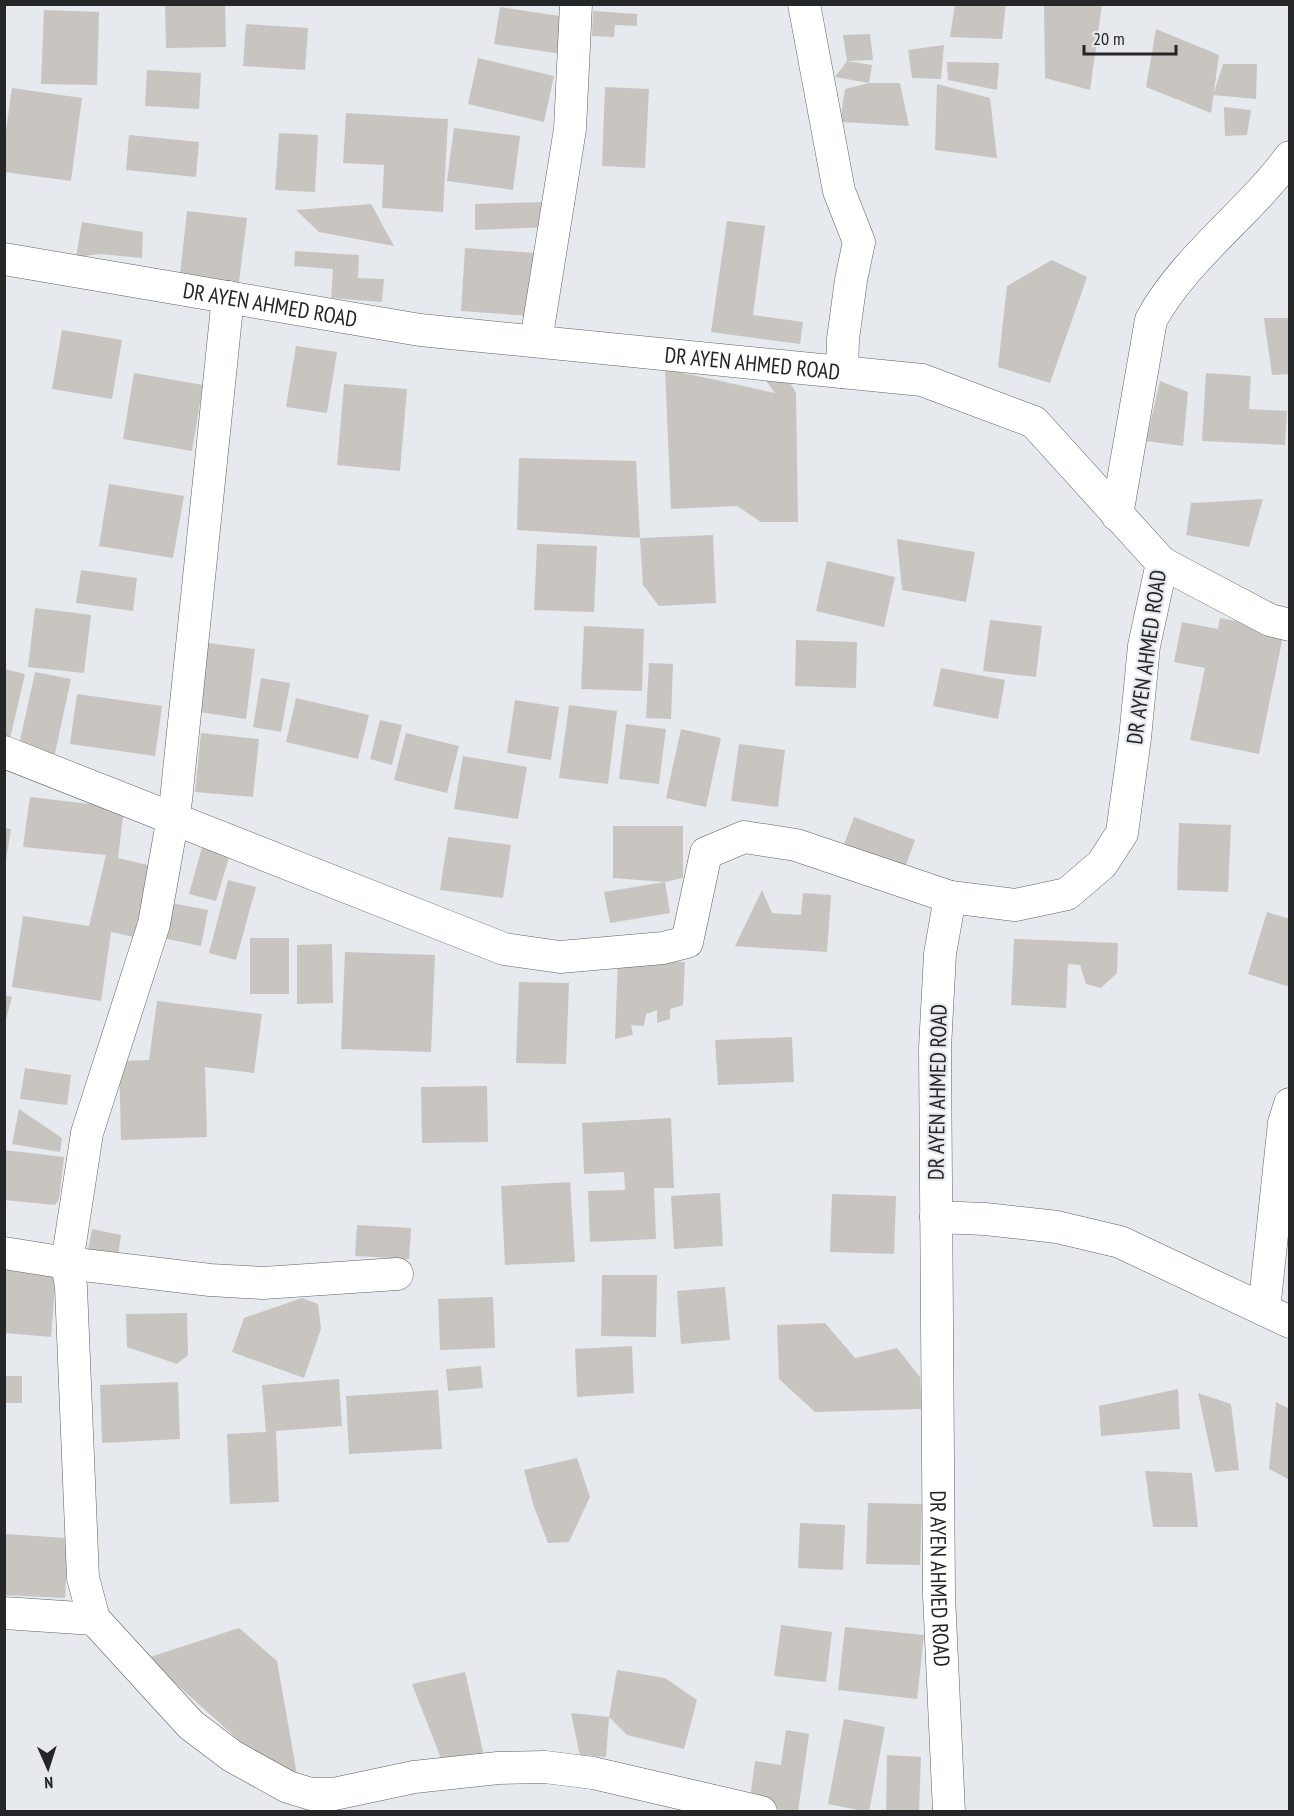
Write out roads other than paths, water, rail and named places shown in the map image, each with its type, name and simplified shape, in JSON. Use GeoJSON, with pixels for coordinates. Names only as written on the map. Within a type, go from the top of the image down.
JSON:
{"type":"FeatureCollection","features":[{"type":"Feature","properties":{"kind":"street"},"geometry":{"type":"LineString","coordinates":[[536,341],[570,129],[576,4]]}},
{"type":"Feature","properties":{"kind":"street"},"geometry":{"type":"LineString","coordinates":[[804,4],[839,191],[859,242],[849,291],[843,339],[842,372]]}},
{"type":"Feature","properties":{"kind":"street"},"geometry":{"type":"LineString","coordinates":[[1117,515],[1151,320],[1162,300],[1233,220],[1276,176],[1290,157]]}},
{"type":"Feature","properties":{"kind":"street","name":"DR AYEN AHMED ROAD"},"geometry":{"type":"LineString","coordinates":[[4,259],[420,330],[922,380],[1034,422],[1162,563],[1144,646],[1135,738],[1122,833],[1102,864],[1067,894],[1015,905],[950,897],[940,954],[935,1048],[939,1595],[949,1812]]}},
{"type":"Feature","properties":{"kind":"street"},"geometry":{"type":"LineString","coordinates":[[228,297],[176,800],[154,924],[87,1133],[67,1263],[71,1287],[83,1578],[94,1619],[191,1725],[232,1756],[288,1787],[311,1794],[334,1794],[414,1777],[498,1768],[545,1767],[592,1773],[761,1812]]}},
{"type":"Feature","properties":{"kind":"street"},"geometry":{"type":"LineString","coordinates":[[1162,563],[1270,620],[1290,625]]}},
{"type":"Feature","properties":{"kind":"street"},"geometry":{"type":"LineString","coordinates":[[4,752],[504,949],[561,957],[663,948],[687,942],[706,853],[744,837],[796,845],[950,897]]}},
{"type":"Feature","properties":{"kind":"street"},"geometry":{"type":"LineString","coordinates":[[936,1217],[985,1219],[1057,1227],[1120,1242],[1277,1316],[1284,1123],[1290,1104]]}},
{"type":"Feature","properties":{"kind":"street"},"geometry":{"type":"LineString","coordinates":[[4,1252],[67,1263],[210,1280],[263,1283],[397,1274]]}},
{"type":"Feature","properties":{"kind":"street"},"geometry":{"type":"LineString","coordinates":[[4,1613],[94,1619]]}}]}
